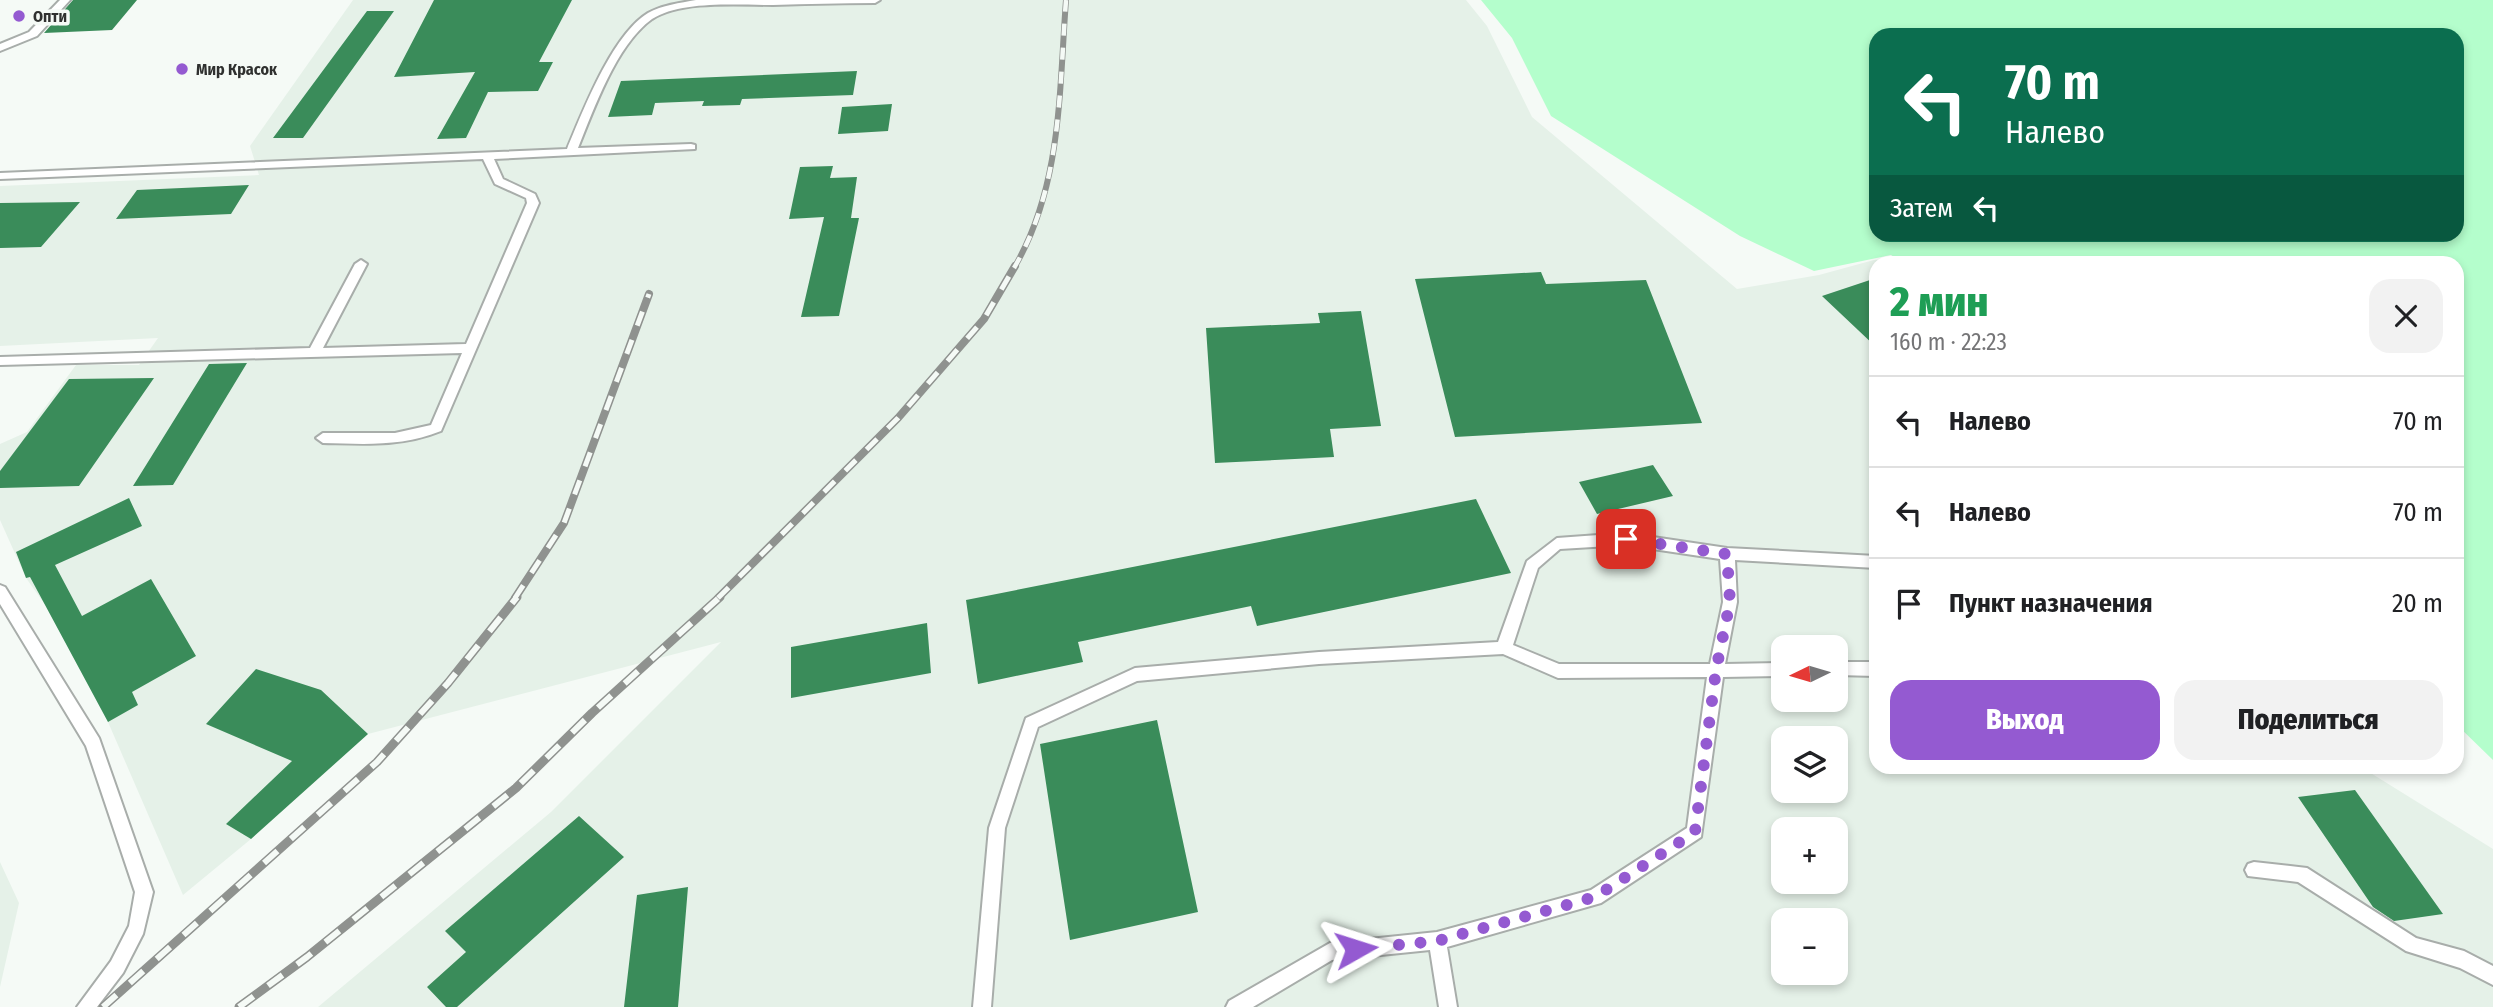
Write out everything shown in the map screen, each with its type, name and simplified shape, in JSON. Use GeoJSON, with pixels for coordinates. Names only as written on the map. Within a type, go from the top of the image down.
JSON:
{"type":"FeatureCollection","features":[{"type":"Feature","properties":{"kind":"lane"},"geometry":{"type":"LineString","coordinates":[[0,48],[33,34],[65,0]]}},
{"type":"Feature","properties":{"kind":"lane"},"geometry":{"type":"LineString","coordinates":[[571,152],[589,107],[619,55],[648,18],[668,9],[696,3],[875,0]]}},
{"type":"Feature","properties":{"kind":"lane"},"geometry":{"type":"LineString","coordinates":[[0,176],[691,147]]}},
{"type":"Feature","properties":{"kind":"lane"},"geometry":{"type":"LineString","coordinates":[[323,438],[408,437],[422,435],[436,428],[533,203],[531,196],[510,189],[494,177],[488,156]]}},
{"type":"Feature","properties":{"kind":"lane"},"geometry":{"type":"LineString","coordinates":[[314,352],[361,264]]}},
{"type":"Feature","properties":{"kind":"lane"},"geometry":{"type":"LineString","coordinates":[[0,360],[470,348]]}},
{"type":"Feature","properties":{"kind":"lane"},"geometry":{"type":"LineString","coordinates":[[1504,648],[1532,565],[1557,544],[1626,539],[1727,554],[1869,562]]}},
{"type":"Feature","properties":{"kind":"lane"},"geometry":{"type":"LineString","coordinates":[[1235,1007],[1330,952],[1437,941],[1595,897],[1695,832],[1716,670],[1730,602],[1727,554]]}},
{"type":"Feature","properties":{"kind":"lane"},"geometry":{"type":"LineString","coordinates":[[0,591],[93,743],[144,892],[137,928],[122,957],[86,1007]]}},
{"type":"Feature","properties":{"kind":"lane"},"geometry":{"type":"LineString","coordinates":[[982,1007],[997,828],[1032,723],[1135,675],[1319,658],[1504,648],[1558,671],[1771,670]]}},
{"type":"Feature","properties":{"kind":"lane"},"geometry":{"type":"LineString","coordinates":[[1848,669],[1869,669]]}},
{"type":"Feature","properties":{"kind":"lane"},"geometry":{"type":"LineString","coordinates":[[2254,870],[2301,874],[2412,944],[2465,960],[2493,976]]}},
{"type":"Feature","properties":{"kind":"lane"},"geometry":{"type":"LineString","coordinates":[[1437,941],[1448,1007]]}},
{"type":"Feature","properties":{"kind":"shaded area"},"geometry":{"type":"Polygon","coordinates":[[[353,0],[1466,0],[1487,26],[1532,117],[1737,289],[1819,275],[1869,261],[1869,774],[2372,774],[2493,849],[2493,1007],[318,1007],[551,812],[721,642],[368,734],[251,839],[183,895],[108,722],[46,606],[26,578],[0,520],[0,444],[27,432],[76,365],[139,365],[158,338],[0,346],[0,186],[259,175],[250,146],[353,0]]]}},
{"type":"Feature","properties":{"kind":"shaded area"},"geometry":{"type":"Polygon","coordinates":[[[0,862],[19,903],[0,987],[0,862]]]}},
{"type":"Feature","properties":{"kind":"green space"},"geometry":{"type":"Polygon","coordinates":[[[1481,0],[2493,0],[2493,760],[2464,732],[2464,256],[1891,255],[1869,256],[1869,260],[1814,271],[1740,236],[1551,116],[1512,38],[1481,0]]]}},
{"type":"Feature","properties":{"kind":"building"},"geometry":{"type":"Polygon","coordinates":[[[73,0],[137,0],[112,30],[44,33],[73,0]]]}},
{"type":"Feature","properties":{"kind":"building"},"geometry":{"type":"Polygon","coordinates":[[[434,0],[572,0],[539,62],[553,62],[538,91],[488,92],[466,138],[437,139],[475,72],[394,77],[434,0]]]}},
{"type":"Feature","properties":{"kind":"building"},"geometry":{"type":"Polygon","coordinates":[[[367,11],[394,11],[303,138],[273,138],[367,11]]]}},
{"type":"Feature","properties":{"kind":"building"},"geometry":{"type":"Polygon","coordinates":[[[857,71],[853,95],[742,99],[740,105],[702,106],[704,101],[655,103],[652,115],[608,117],[621,81],[857,71]]]}},
{"type":"Feature","properties":{"kind":"building"},"geometry":{"type":"Polygon","coordinates":[[[892,104],[888,131],[838,134],[842,107],[892,104]]]}},
{"type":"Feature","properties":{"kind":"building"},"geometry":{"type":"Polygon","coordinates":[[[833,166],[830,178],[857,177],[851,218],[859,218],[839,316],[801,317],[824,217],[789,219],[800,167],[833,166]]]}},
{"type":"Feature","properties":{"kind":"building"},"geometry":{"type":"Polygon","coordinates":[[[249,185],[231,214],[116,219],[137,190],[249,185]]]}},
{"type":"Feature","properties":{"kind":"building"},"geometry":{"type":"Polygon","coordinates":[[[80,202],[41,247],[0,248],[0,203],[80,202]]]}},
{"type":"Feature","properties":{"kind":"building"},"geometry":{"type":"Polygon","coordinates":[[[1541,272],[1546,284],[1646,280],[1702,423],[1455,437],[1415,279],[1541,272]]]}},
{"type":"Feature","properties":{"kind":"building"},"geometry":{"type":"Polygon","coordinates":[[[1869,280],[1869,340],[1822,296],[1869,280]]]}},
{"type":"Feature","properties":{"kind":"building"},"geometry":{"type":"Polygon","coordinates":[[[1361,311],[1381,426],[1330,429],[1334,457],[1215,463],[1206,328],[1320,323],[1318,313],[1361,311]]]}},
{"type":"Feature","properties":{"kind":"building"},"geometry":{"type":"Polygon","coordinates":[[[247,363],[173,485],[133,486],[209,364],[247,363]]]}},
{"type":"Feature","properties":{"kind":"building"},"geometry":{"type":"Polygon","coordinates":[[[154,378],[79,486],[0,488],[0,471],[69,379],[154,378]]]}},
{"type":"Feature","properties":{"kind":"building"},"geometry":{"type":"Polygon","coordinates":[[[1653,465],[1673,496],[1597,514],[1579,482],[1653,465]]]}},
{"type":"Feature","properties":{"kind":"building"},"geometry":{"type":"Polygon","coordinates":[[[129,498],[142,526],[55,565],[82,616],[151,579],[196,656],[132,692],[138,705],[108,722],[30,577],[26,578],[16,552],[129,498]]]}},
{"type":"Feature","properties":{"kind":"building"},"geometry":{"type":"Polygon","coordinates":[[[1476,499],[1511,573],[1257,626],[1251,606],[1078,642],[1083,662],[978,684],[966,600],[1476,499]]]}},
{"type":"Feature","properties":{"kind":"building"},"geometry":{"type":"Polygon","coordinates":[[[927,623],[931,673],[791,698],[791,647],[927,623]]]}},
{"type":"Feature","properties":{"kind":"building"},"geometry":{"type":"Polygon","coordinates":[[[256,669],[321,690],[368,734],[251,839],[226,824],[292,761],[206,724],[256,669]]]}},
{"type":"Feature","properties":{"kind":"building"},"geometry":{"type":"Polygon","coordinates":[[[1157,720],[1198,912],[1070,940],[1040,744],[1157,720]]]}},
{"type":"Feature","properties":{"kind":"building"},"geometry":{"type":"Polygon","coordinates":[[[2355,790],[2443,914],[2394,921],[2373,907],[2298,797],[2355,790]]]}},
{"type":"Feature","properties":{"kind":"building"},"geometry":{"type":"Polygon","coordinates":[[[579,816],[624,857],[457,1007],[446,1007],[427,987],[466,952],[445,931],[579,816]]]}},
{"type":"Feature","properties":{"kind":"building"},"geometry":{"type":"Polygon","coordinates":[[[688,887],[678,1007],[624,1007],[637,895],[688,887]]]}},
{"type":"Feature","properties":{"kind":"railway"},"geometry":{"type":"LineString","coordinates":[[1014,268],[1030,237],[1050,171],[1059,104],[1066,0]]}},
{"type":"Feature","properties":{"kind":"railway"},"geometry":{"type":"LineString","coordinates":[[718,598],[898,418],[984,319],[1015,266]]}},
{"type":"Feature","properties":{"kind":"railway"},"geometry":{"type":"LineString","coordinates":[[515,598],[564,523],[649,294]]}},
{"type":"Feature","properties":{"kind":"railway"},"geometry":{"type":"LineString","coordinates":[[103,1007],[377,762],[448,683],[517,597]]}},
{"type":"Feature","properties":{"kind":"railway"},"geometry":{"type":"LineString","coordinates":[[239,1007],[307,957],[516,788],[592,713],[720,597]]}},
{"type":"Feature","properties":{"kind":"place","name":"Опти"},"geometry":{"type":"Point","coordinates":[19,16]}},
{"type":"Feature","properties":{"kind":"place","name":"Мир Красок"},"geometry":{"type":"Point","coordinates":[182,69]}},
{"type":"Feature","properties":{"kind":"route"},"geometry":{"type":"LineString","coordinates":[[1356,949],[1437,941],[1595,897],[1695,832],[1716,670],[1730,602],[1727,554],[1626,539]]}}]}
